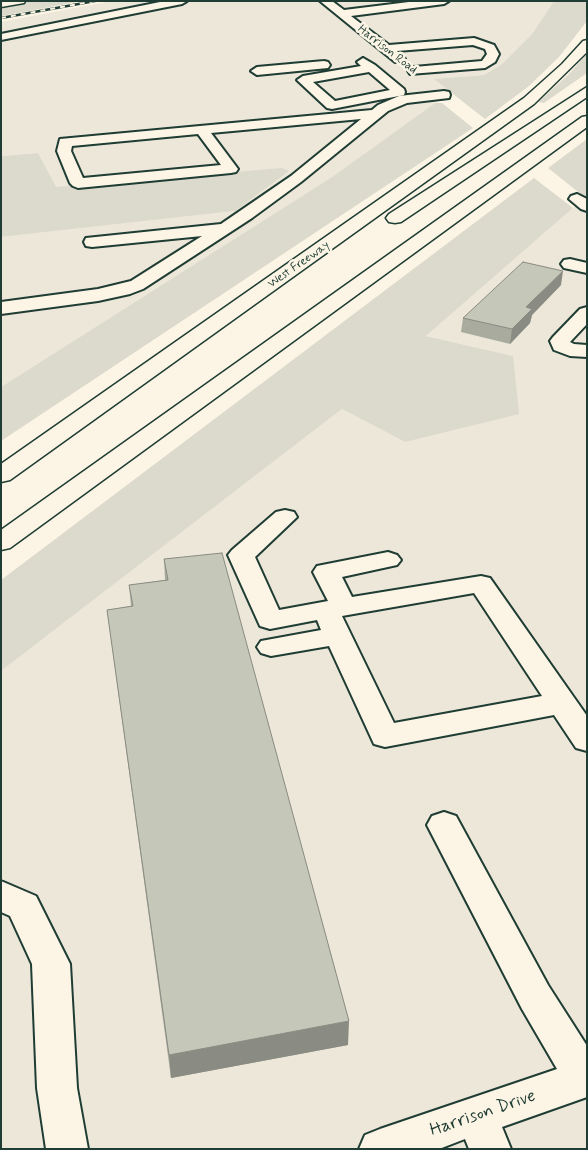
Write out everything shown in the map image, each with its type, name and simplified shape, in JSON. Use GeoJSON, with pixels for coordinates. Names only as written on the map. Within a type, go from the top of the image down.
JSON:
{"type":"FeatureCollection","features":[{"type":"Feature","properties":{"kind":"main road"},"geometry":{"type":"LineString","coordinates":[[1,4],[20,1]]}},
{"type":"Feature","properties":{"kind":"main road","name":"West Freeway"},"geometry":{"type":"LineString","coordinates":[[1,475],[514,112],[566,67],[587,44]]}},
{"type":"Feature","properties":{"kind":"main road"},"geometry":{"type":"LineString","coordinates":[[37,450],[474,167],[587,91]]}},
{"type":"Feature","properties":{"kind":"main road"},"geometry":{"type":"LineString","coordinates":[[1,542],[587,120]]}},
{"type":"Feature","properties":{"kind":"street"},"geometry":{"type":"LineString","coordinates":[[1,37],[182,1]]}},
{"type":"Feature","properties":{"kind":"street","name":"Harrison Road"},"geometry":{"type":"LineString","coordinates":[[325,1],[447,97],[404,99],[379,111]]}},
{"type":"Feature","properties":{"kind":"street"},"geometry":{"type":"LineString","coordinates":[[341,14],[444,1]]}},
{"type":"Feature","properties":{"kind":"street"},"geometry":{"type":"LineString","coordinates":[[341,28],[356,26]]}},
{"type":"Feature","properties":{"kind":"street"},"geometry":{"type":"LineString","coordinates":[[415,33],[438,44]]}},
{"type":"Feature","properties":{"kind":"street"},"geometry":{"type":"LineString","coordinates":[[386,49],[474,40],[490,47],[493,54],[491,60],[485,64],[414,71]]}},
{"type":"Feature","properties":{"kind":"street"},"geometry":{"type":"LineString","coordinates":[[375,41],[364,55],[303,80],[337,110],[379,111]]}},
{"type":"Feature","properties":{"kind":"street"},"geometry":{"type":"LineString","coordinates":[[332,105],[399,92],[364,55]]}},
{"type":"Feature","properties":{"kind":"street"},"geometry":{"type":"LineString","coordinates":[[257,71],[364,55],[397,58]]}},
{"type":"Feature","properties":{"kind":"street"},"geometry":{"type":"LineString","coordinates":[[205,134],[231,169],[78,183],[64,151],[65,142],[205,134],[379,111]]}},
{"type":"Feature","properties":{"kind":"street"},"geometry":{"type":"LineString","coordinates":[[1,308],[124,290],[138,285],[226,228],[296,179],[379,111]]}},
{"type":"Feature","properties":{"kind":"street"},"geometry":{"type":"LineString","coordinates":[[92,242],[226,228]]}},
{"type":"Feature","properties":{"kind":"street"},"geometry":{"type":"LineString","coordinates":[[587,313],[560,340],[561,346],[570,350],[587,351]]}},
{"type":"Feature","properties":{"kind":"street"},"geometry":{"type":"LineString","coordinates":[[285,517],[242,556],[270,620],[481,584],[587,740]]}},
{"type":"Feature","properties":{"kind":"street"},"geometry":{"type":"LineString","coordinates":[[388,560],[326,572],[335,609],[338,636],[386,736],[561,703]]}},
{"type":"Feature","properties":{"kind":"street"},"geometry":{"type":"LineString","coordinates":[[271,648],[338,636]]}},
{"type":"Feature","properties":{"kind":"street"},"geometry":{"type":"LineString","coordinates":[[444,824],[535,997],[586,1079]]}},
{"type":"Feature","properties":{"kind":"street"},"geometry":{"type":"LineString","coordinates":[[1,895],[23,906],[51,964],[57,1088],[67,1149]]}},
{"type":"Feature","properties":{"kind":"street","name":"Harrison Drive"},"geometry":{"type":"LineString","coordinates":[[380,1149],[484,1132],[586,1079]]}},
{"type":"Feature","properties":{"kind":"shaded area"},"geometry":{"type":"Polygon","coordinates":[[[31,1],[83,1],[1,16],[1,5],[31,1]]]}},
{"type":"Feature","properties":{"kind":"shaded area"},"geometry":{"type":"Polygon","coordinates":[[[112,1],[554,1],[532,34],[501,65],[484,75],[435,79],[453,94],[435,103],[332,177],[1,387],[1,237],[235,211],[55,187],[38,153],[1,156],[1,22],[112,1]]]}},
{"type":"Feature","properties":{"kind":"shaded area"},"geometry":{"type":"Polygon","coordinates":[[[554,1],[587,1],[587,21],[559,57],[529,86],[485,119],[434,79],[484,75],[501,65],[532,34],[554,1]]]}},
{"type":"Feature","properties":{"kind":"shaded area"},"geometry":{"type":"Polygon","coordinates":[[[587,54],[587,73],[544,103],[538,102],[569,74],[587,54]]]}},
{"type":"Feature","properties":{"kind":"shaded area"},"geometry":{"type":"Polygon","coordinates":[[[435,103],[442,103],[473,128],[1,441],[1,387],[332,177],[435,103]]]}},
{"type":"Feature","properties":{"kind":"shaded area"},"geometry":{"type":"Polygon","coordinates":[[[587,139],[587,199],[548,168],[587,139]]]}},
{"type":"Feature","properties":{"kind":"shaded area"},"geometry":{"type":"Polygon","coordinates":[[[38,153],[56,187],[282,168],[289,171],[235,211],[1,237],[1,156],[38,153]]]}},
{"type":"Feature","properties":{"kind":"shaded area"},"geometry":{"type":"Polygon","coordinates":[[[534,178],[573,208],[426,336],[513,356],[519,414],[405,442],[342,409],[1,671],[1,580],[534,178]]]}},
{"type":"Feature","properties":{"kind":"shaded area"},"geometry":{"type":"Polygon","coordinates":[[[587,200],[587,1149],[1,1149],[1,671],[342,409],[405,442],[513,356],[426,336],[573,208],[587,200]]]}},
{"type":"Feature","properties":{"kind":"building"},"geometry":{"type":"Polygon","coordinates":[[[523,262],[563,271],[526,307],[532,309],[512,329],[463,318],[523,262]]]}},
{"type":"Feature","properties":{"kind":"building"},"geometry":{"type":"Polygon","coordinates":[[[222,553],[349,1021],[169,1055],[107,610],[133,606],[129,585],[168,580],[164,559],[222,553]]]}},
{"type":"Feature","properties":{"kind":"railway"},"geometry":{"type":"LineString","coordinates":[[1,18],[95,1]]}}]}
